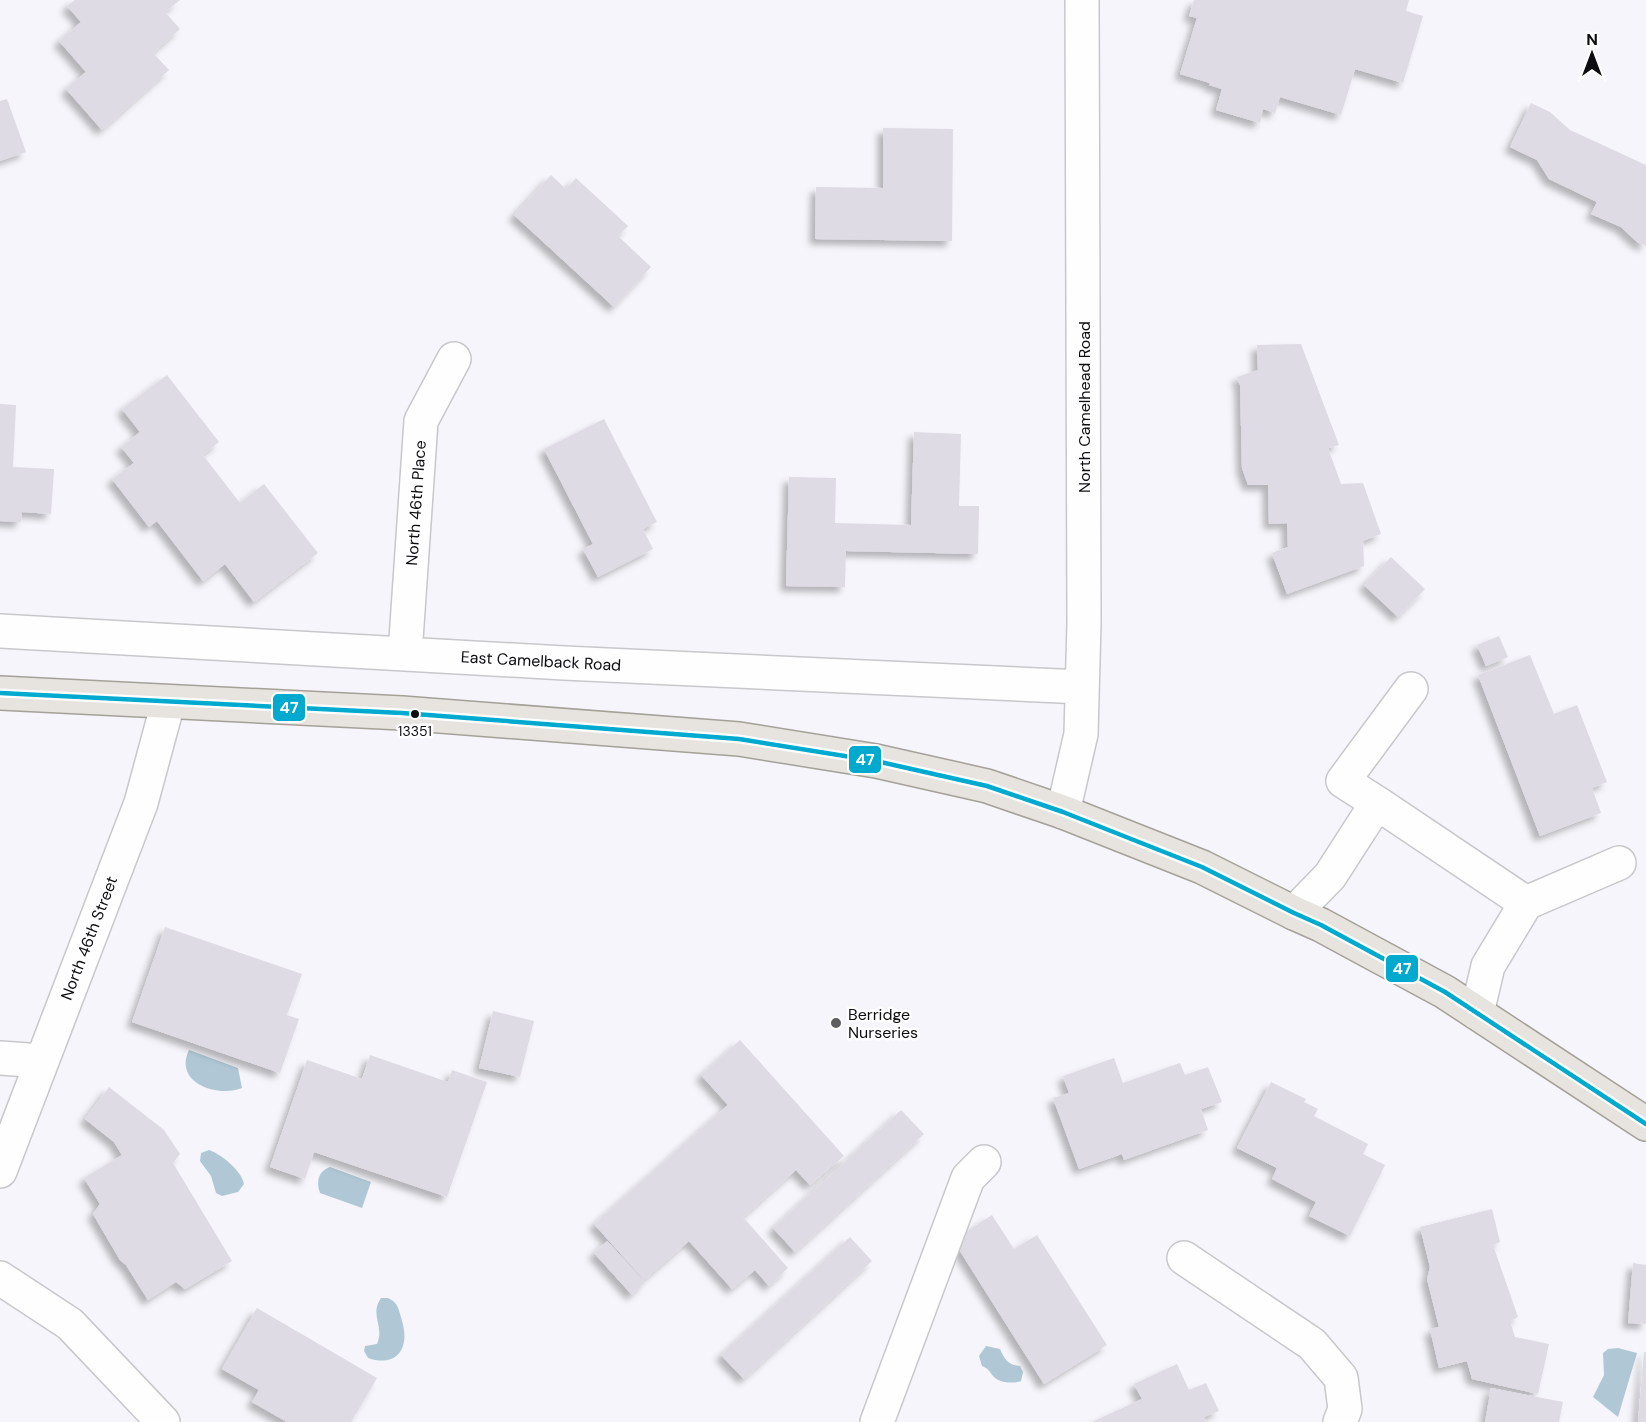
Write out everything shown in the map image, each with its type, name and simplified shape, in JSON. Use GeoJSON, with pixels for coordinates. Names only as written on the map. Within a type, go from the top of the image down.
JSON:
{"type":"FeatureCollection","features":[{"type":"Feature","properties":{"kind":"main road"},"geometry":{"type":"LineString","coordinates":[[0,693],[168,703],[402,712],[739,739],[876,761],[987,786],[1064,812],[1202,867],[1321,925],[1445,992],[1646,1124]]}},
{"type":"Feature","properties":{"kind":"street","name":"North Camelhead Road"},"geometry":{"type":"LineString","coordinates":[[1064,812],[1081,734],[1084,600],[1082,0]]}},
{"type":"Feature","properties":{"kind":"street","name":"North 46th Place"},"geometry":{"type":"LineString","coordinates":[[405,654],[421,421],[454,360]]}},
{"type":"Feature","properties":{"kind":"street","name":"East Camelback Road"},"geometry":{"type":"LineString","coordinates":[[0,632],[1082,687]]}},
{"type":"Feature","properties":{"kind":"street"},"geometry":{"type":"LineString","coordinates":[[1411,689],[1343,781],[1526,903]]}},
{"type":"Feature","properties":{"kind":"street","name":"North 46th Street"},"geometry":{"type":"LineString","coordinates":[[0,1171],[141,802],[168,703]]}},
{"type":"Feature","properties":{"kind":"street"},"geometry":{"type":"LineString","coordinates":[[1294,913],[1330,876],[1377,803]]}},
{"type":"Feature","properties":{"kind":"street"},"geometry":{"type":"LineString","coordinates":[[1477,1013],[1488,966],[1526,903],[1620,863]]}},
{"type":"Feature","properties":{"kind":"street"},"geometry":{"type":"LineString","coordinates":[[0,1058],[42,1061]]}},
{"type":"Feature","properties":{"kind":"street"},"geometry":{"type":"LineString","coordinates":[[877,1422],[968,1178],[984,1162]]}},
{"type":"Feature","properties":{"kind":"street"},"geometry":{"type":"LineString","coordinates":[[1184,1258],[1312,1344],[1341,1378],[1345,1409],[1340,1422]]}},
{"type":"Feature","properties":{"kind":"street"},"geometry":{"type":"LineString","coordinates":[[0,1278],[70,1324],[163,1422]]}},
{"type":"Feature","properties":{"kind":"water"},"geometry":{"type":"Polygon","coordinates":[[[189,1050],[238,1068],[242,1088],[221,1091],[210,1089],[192,1079],[187,1071],[186,1062],[189,1050]]]}},
{"type":"Feature","properties":{"kind":"water"},"geometry":{"type":"Polygon","coordinates":[[[209,1150],[225,1159],[239,1174],[244,1184],[238,1192],[222,1196],[216,1193],[211,1176],[200,1161],[201,1153],[209,1150]]]}},
{"type":"Feature","properties":{"kind":"water"},"geometry":{"type":"Polygon","coordinates":[[[330,1167],[371,1182],[362,1208],[320,1193],[319,1177],[330,1167]]]}},
{"type":"Feature","properties":{"kind":"water"},"geometry":{"type":"Polygon","coordinates":[[[381,1298],[388,1298],[396,1305],[404,1330],[403,1347],[394,1358],[387,1360],[368,1358],[364,1351],[365,1346],[377,1344],[379,1338],[376,1310],[381,1298]]]}},
{"type":"Feature","properties":{"kind":"water"},"geometry":{"type":"Polygon","coordinates":[[[986,1346],[1000,1349],[1007,1361],[1020,1366],[1023,1372],[1021,1381],[1010,1383],[999,1380],[982,1366],[979,1356],[986,1346]]]}},
{"type":"Feature","properties":{"kind":"water"},"geometry":{"type":"Polygon","coordinates":[[[1618,1348],[1637,1353],[1618,1417],[1593,1397],[1604,1375],[1603,1353],[1608,1349],[1618,1348]]]}},
{"type":"Feature","properties":{"kind":"building"},"geometry":{"type":"Polygon","coordinates":[[[75,0],[180,0],[165,12],[180,29],[153,53],[169,70],[102,130],[66,89],[86,72],[59,41],[81,22],[67,6],[75,0]]]}},
{"type":"Feature","properties":{"kind":"building"},"geometry":{"type":"Polygon","coordinates":[[[1194,0],[1409,0],[1406,11],[1423,16],[1403,83],[1355,69],[1341,115],[1280,97],[1275,113],[1263,109],[1260,123],[1216,110],[1222,89],[1180,74],[1197,18],[1189,16],[1194,0]]]}},
{"type":"Feature","properties":{"kind":"building"},"geometry":{"type":"Polygon","coordinates":[[[7,99],[26,152],[0,161],[0,101],[7,99]]]}},
{"type":"Feature","properties":{"kind":"building"},"geometry":{"type":"Polygon","coordinates":[[[1531,103],[1550,112],[1570,130],[1646,165],[1646,246],[1637,242],[1621,227],[1591,214],[1597,202],[1549,179],[1537,160],[1510,147],[1531,103]]]}},
{"type":"Feature","properties":{"kind":"building"},"geometry":{"type":"Polygon","coordinates":[[[883,128],[953,129],[952,241],[815,239],[816,187],[883,188],[883,128]]]}},
{"type":"Feature","properties":{"kind":"building"},"geometry":{"type":"Polygon","coordinates":[[[551,175],[566,189],[576,178],[628,226],[618,236],[651,267],[614,307],[514,215],[551,175]]]}},
{"type":"Feature","properties":{"kind":"building"},"geometry":{"type":"Polygon","coordinates":[[[1301,344],[1339,445],[1328,448],[1341,484],[1363,483],[1381,534],[1363,541],[1364,566],[1287,594],[1272,553],[1288,547],[1287,523],[1269,524],[1268,485],[1248,485],[1242,468],[1240,385],[1237,377],[1258,370],[1257,345],[1301,344]]]}},
{"type":"Feature","properties":{"kind":"building"},"geometry":{"type":"Polygon","coordinates":[[[167,375],[219,442],[203,455],[240,503],[264,484],[318,553],[254,602],[225,564],[203,581],[157,521],[149,527],[112,479],[134,463],[121,447],[140,432],[122,409],[167,375]]]}},
{"type":"Feature","properties":{"kind":"building"},"geometry":{"type":"Polygon","coordinates":[[[0,404],[16,405],[13,467],[54,469],[51,514],[22,512],[21,522],[0,521],[0,404]]]}},
{"type":"Feature","properties":{"kind":"building"},"geometry":{"type":"Polygon","coordinates":[[[604,419],[657,522],[643,529],[653,549],[598,577],[583,549],[593,544],[544,449],[604,419]]]}},
{"type":"Feature","properties":{"kind":"building"},"geometry":{"type":"Polygon","coordinates":[[[914,432],[961,434],[959,506],[979,506],[978,554],[846,551],[845,587],[786,586],[789,477],[836,478],[835,523],[911,525],[914,432]]]}},
{"type":"Feature","properties":{"kind":"building"},"geometry":{"type":"Polygon","coordinates":[[[1391,557],[1425,589],[1398,617],[1364,585],[1391,557]]]}},
{"type":"Feature","properties":{"kind":"building"},"geometry":{"type":"Polygon","coordinates":[[[1499,636],[1508,657],[1486,666],[1477,645],[1499,636]]]}},
{"type":"Feature","properties":{"kind":"building"},"geometry":{"type":"Polygon","coordinates":[[[1530,655],[1554,714],[1577,705],[1607,782],[1592,788],[1601,813],[1540,836],[1478,675],[1530,655]]]}},
{"type":"Feature","properties":{"kind":"building"},"geometry":{"type":"Polygon","coordinates":[[[165,927],[302,974],[287,1015],[299,1019],[280,1073],[132,1022],[165,927]]]}},
{"type":"Feature","properties":{"kind":"building"},"geometry":{"type":"Polygon","coordinates":[[[493,1011],[534,1021],[520,1077],[479,1068],[493,1011]]]}},
{"type":"Feature","properties":{"kind":"building"},"geometry":{"type":"Polygon","coordinates":[[[740,1040],[844,1156],[810,1185],[796,1170],[743,1217],[788,1268],[769,1286],[755,1270],[732,1289],[689,1241],[644,1280],[594,1224],[728,1105],[701,1075],[740,1040]]]}},
{"type":"Feature","properties":{"kind":"building"},"geometry":{"type":"Polygon","coordinates":[[[370,1055],[448,1082],[452,1070],[487,1082],[447,1197],[314,1152],[305,1179],[270,1167],[307,1060],[362,1079],[370,1055]]]}},
{"type":"Feature","properties":{"kind":"building"},"geometry":{"type":"Polygon","coordinates":[[[1114,1058],[1123,1083],[1180,1063],[1185,1075],[1208,1067],[1222,1102],[1201,1109],[1208,1130],[1124,1160],[1122,1154],[1079,1169],[1053,1098],[1069,1093],[1063,1076],[1114,1058]]]}},
{"type":"Feature","properties":{"kind":"building"},"geometry":{"type":"Polygon","coordinates":[[[1271,1082],[1306,1099],[1304,1102],[1318,1109],[1314,1116],[1368,1144],[1363,1154],[1385,1165],[1350,1236],[1309,1216],[1316,1202],[1272,1179],[1277,1168],[1237,1148],[1271,1082]]]}},
{"type":"Feature","properties":{"kind":"building"},"geometry":{"type":"Polygon","coordinates":[[[109,1087],[164,1130],[180,1154],[173,1163],[232,1261],[185,1289],[176,1282],[148,1300],[126,1265],[120,1260],[93,1214],[100,1204],[84,1178],[122,1155],[114,1142],[85,1119],[109,1087]]]}},
{"type":"Feature","properties":{"kind":"building"},"geometry":{"type":"Polygon","coordinates":[[[901,1110],[924,1134],[795,1252],[773,1228],[901,1110]]]}},
{"type":"Feature","properties":{"kind":"building"},"geometry":{"type":"Polygon","coordinates":[[[1492,1209],[1500,1242],[1493,1245],[1518,1317],[1510,1321],[1515,1337],[1549,1344],[1538,1394],[1472,1379],[1467,1361],[1439,1368],[1430,1329],[1439,1327],[1427,1279],[1430,1267],[1420,1227],[1492,1209]]]}},
{"type":"Feature","properties":{"kind":"building"},"geometry":{"type":"Polygon","coordinates":[[[992,1215],[1014,1249],[1037,1235],[1107,1345],[1044,1384],[953,1240],[992,1215]]]}},
{"type":"Feature","properties":{"kind":"building"},"geometry":{"type":"Polygon","coordinates":[[[850,1237],[872,1261],[744,1379],[721,1355],[850,1237]]]}},
{"type":"Feature","properties":{"kind":"building"},"geometry":{"type":"Polygon","coordinates":[[[607,1241],[645,1282],[632,1295],[594,1253],[607,1241]]]}},
{"type":"Feature","properties":{"kind":"building"},"geometry":{"type":"Polygon","coordinates":[[[1633,1263],[1646,1265],[1646,1324],[1628,1323],[1633,1263]]]}},
{"type":"Feature","properties":{"kind":"building"},"geometry":{"type":"Polygon","coordinates":[[[257,1308],[377,1378],[351,1422],[287,1422],[252,1402],[259,1390],[222,1369],[257,1308]]]}},
{"type":"Feature","properties":{"kind":"building"},"geometry":{"type":"Polygon","coordinates":[[[1644,1352],[1646,1352],[1646,1422],[1638,1422],[1644,1352]]]}},
{"type":"Feature","properties":{"kind":"building"},"geometry":{"type":"Polygon","coordinates":[[[1177,1364],[1189,1390],[1206,1383],[1219,1411],[1204,1417],[1206,1422],[1092,1422],[1142,1399],[1134,1384],[1177,1364]]]}},
{"type":"Feature","properties":{"kind":"building"},"geometry":{"type":"Polygon","coordinates":[[[1491,1388],[1563,1402],[1559,1422],[1485,1422],[1491,1388]]]}},
{"type":"Feature","properties":{"kind":"transit line","name":"47"},"geometry":{"type":"LineString","coordinates":[[0,693],[402,713],[739,739],[876,761],[987,786],[1063,812],[1202,867],[1321,925],[1445,992],[1646,1124]]}},
{"type":"Feature","properties":{"kind":"place","name":"13351"},"geometry":{"type":"Point","coordinates":[415,714]}},
{"type":"Feature","properties":{"kind":"place","name":"Berridge Nurseries"},"geometry":{"type":"Point","coordinates":[836,1023]}}]}
